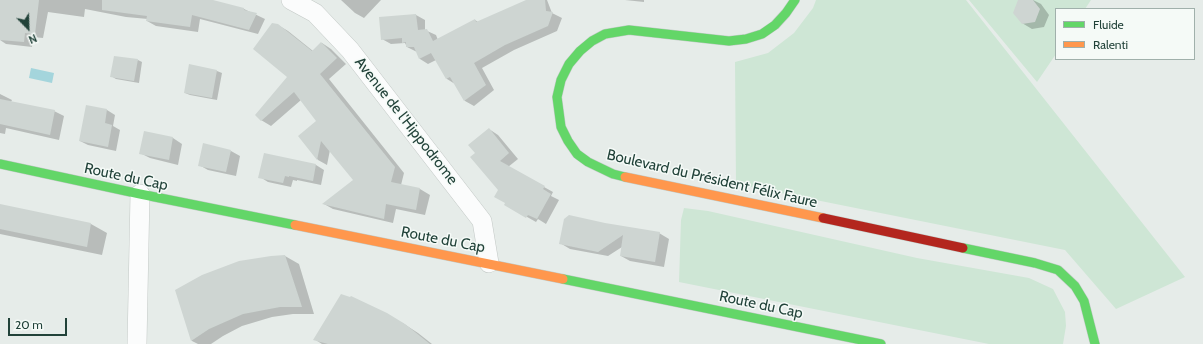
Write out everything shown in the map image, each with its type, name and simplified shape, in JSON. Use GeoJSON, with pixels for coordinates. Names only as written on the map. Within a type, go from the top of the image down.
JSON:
{"type":"FeatureCollection","features":[{"type":"Feature","properties":{"kind":"street","name":"Avenue de l'Hippodrome"},"geometry":{"type":"LineString","coordinates":[[291,0],[315,13],[350,50],[482,221],[489,263]]}},
{"type":"Feature","properties":{"kind":"street","name":"Boulevard du Président Félix Faure"},"geometry":{"type":"LineString","coordinates":[[795,0],[775,25],[762,34],[746,40],[728,41],[628,30],[605,34],[592,41],[580,50],[569,64],[560,80],[557,97],[558,112],[561,127],[568,141],[577,154],[588,162],[613,174],[1035,263],[1058,270],[1075,286],[1084,301],[1095,344]]}},
{"type":"Feature","properties":{"kind":"street","name":"Route du Cap"},"geometry":{"type":"LineString","coordinates":[[0,164],[140,194],[489,263],[881,344]]}},
{"type":"Feature","properties":{"kind":"street"},"geometry":{"type":"LineString","coordinates":[[137,344],[140,194]]}},
{"type":"Feature","properties":{"kind":"green space"},"geometry":{"type":"Polygon","coordinates":[[[816,0],[966,0],[1185,277],[1116,309],[1065,250],[736,184],[735,62],[768,53],[794,33],[813,8],[816,0]]]}},
{"type":"Feature","properties":{"kind":"green space"},"geometry":{"type":"Polygon","coordinates":[[[969,0],[1091,0],[1086,8],[1055,8],[1055,55],[1037,82],[969,0]]]}},
{"type":"Feature","properties":{"kind":"green space"},"geometry":{"type":"Polygon","coordinates":[[[684,208],[708,211],[917,258],[1029,278],[1053,289],[1065,312],[1066,326],[1063,344],[989,344],[679,282],[681,220],[684,208]]]}},
{"type":"Feature","properties":{"kind":"water"},"geometry":{"type":"Polygon","coordinates":[[[31,68],[54,73],[52,83],[29,78],[31,68]]]}},
{"type":"Feature","properties":{"kind":"building"},"geometry":{"type":"Polygon","coordinates":[[[0,0],[39,0],[35,34],[25,33],[24,42],[0,40],[0,0]]]}},
{"type":"Feature","properties":{"kind":"building"},"geometry":{"type":"Polygon","coordinates":[[[102,0],[213,0],[257,13],[249,30],[192,15],[190,27],[146,21],[147,16],[102,10],[102,0]]]}},
{"type":"Feature","properties":{"kind":"building"},"geometry":{"type":"Polygon","coordinates":[[[526,0],[545,0],[546,11],[553,12],[548,26],[505,45],[474,63],[486,85],[464,101],[450,77],[446,79],[431,53],[419,59],[414,47],[406,47],[406,42],[402,43],[402,38],[381,40],[379,17],[416,14],[418,30],[427,29],[433,41],[475,19],[476,22],[526,0]]]}},
{"type":"Feature","properties":{"kind":"building"},"geometry":{"type":"Polygon","coordinates":[[[1018,0],[1033,0],[1040,9],[1035,22],[1022,24],[1013,13],[1018,0]]]}},
{"type":"Feature","properties":{"kind":"building"},"geometry":{"type":"Polygon","coordinates":[[[272,23],[278,24],[312,51],[321,42],[337,58],[320,74],[395,167],[391,182],[420,188],[416,210],[386,204],[384,219],[322,204],[353,180],[321,141],[317,160],[298,136],[316,121],[294,92],[261,121],[255,115],[287,77],[253,49],[272,23]]]}},
{"type":"Feature","properties":{"kind":"building"},"geometry":{"type":"Polygon","coordinates":[[[114,56],[138,59],[134,81],[110,77],[114,56]]]}},
{"type":"Feature","properties":{"kind":"building"},"geometry":{"type":"Polygon","coordinates":[[[189,64],[217,70],[212,98],[184,93],[189,64]]]}},
{"type":"Feature","properties":{"kind":"building"},"geometry":{"type":"Polygon","coordinates":[[[0,99],[55,110],[50,135],[0,124],[0,99]]]}},
{"type":"Feature","properties":{"kind":"building"},"geometry":{"type":"Polygon","coordinates":[[[86,105],[107,109],[105,123],[112,125],[108,147],[79,141],[86,105]]]}},
{"type":"Feature","properties":{"kind":"building"},"geometry":{"type":"Polygon","coordinates":[[[489,128],[509,153],[500,161],[545,186],[543,189],[551,194],[537,219],[528,215],[526,218],[504,205],[505,203],[494,197],[498,190],[470,157],[475,153],[468,145],[489,128]]]}},
{"type":"Feature","properties":{"kind":"building"},"geometry":{"type":"Polygon","coordinates":[[[144,131],[173,137],[169,160],[139,154],[144,131]]]}},
{"type":"Feature","properties":{"kind":"building"},"geometry":{"type":"Polygon","coordinates":[[[203,143],[231,150],[226,172],[198,166],[203,143]]]}},
{"type":"Feature","properties":{"kind":"building"},"geometry":{"type":"Polygon","coordinates":[[[264,153],[316,164],[313,181],[289,176],[285,176],[283,183],[258,178],[264,153]]]}},
{"type":"Feature","properties":{"kind":"building"},"geometry":{"type":"Polygon","coordinates":[[[0,204],[91,223],[87,247],[0,229],[0,204]]]}},
{"type":"Feature","properties":{"kind":"building"},"geometry":{"type":"Polygon","coordinates":[[[569,215],[605,223],[660,232],[655,262],[620,256],[623,235],[598,252],[559,244],[564,219],[569,215]]]}},
{"type":"Feature","properties":{"kind":"building"},"geometry":{"type":"Polygon","coordinates":[[[285,255],[302,307],[280,307],[243,314],[209,329],[191,341],[175,290],[202,275],[239,261],[285,255]]]}},
{"type":"Feature","properties":{"kind":"building"},"geometry":{"type":"Polygon","coordinates":[[[341,294],[351,296],[387,313],[405,324],[430,344],[328,344],[313,340],[341,294]]]}},
{"type":"Feature","properties":{"kind":"traffic: fast"},"geometry":{"type":"LineString","coordinates":[[625,177],[613,174],[588,162],[577,154],[561,127],[557,97],[561,80],[569,64],[580,51],[592,41],[605,34],[629,30],[729,41],[746,39],[762,34],[775,25],[795,0]]}},
{"type":"Feature","properties":{"kind":"traffic: fast"},"geometry":{"type":"LineString","coordinates":[[0,164],[295,225]]}},
{"type":"Feature","properties":{"kind":"traffic: fast"},"geometry":{"type":"LineString","coordinates":[[963,248],[1035,263],[1058,270],[1075,286],[1084,301],[1095,344]]}},
{"type":"Feature","properties":{"kind":"traffic: fast"},"geometry":{"type":"LineString","coordinates":[[563,279],[881,344]]}},
{"type":"Feature","properties":{"kind":"traffic: slow"},"geometry":{"type":"LineString","coordinates":[[625,177],[823,218]]}},
{"type":"Feature","properties":{"kind":"traffic: slow"},"geometry":{"type":"LineString","coordinates":[[295,225],[563,279]]}},
{"type":"Feature","properties":{"kind":"traffic: jam"},"geometry":{"type":"LineString","coordinates":[[823,218],[963,248]]}}]}
